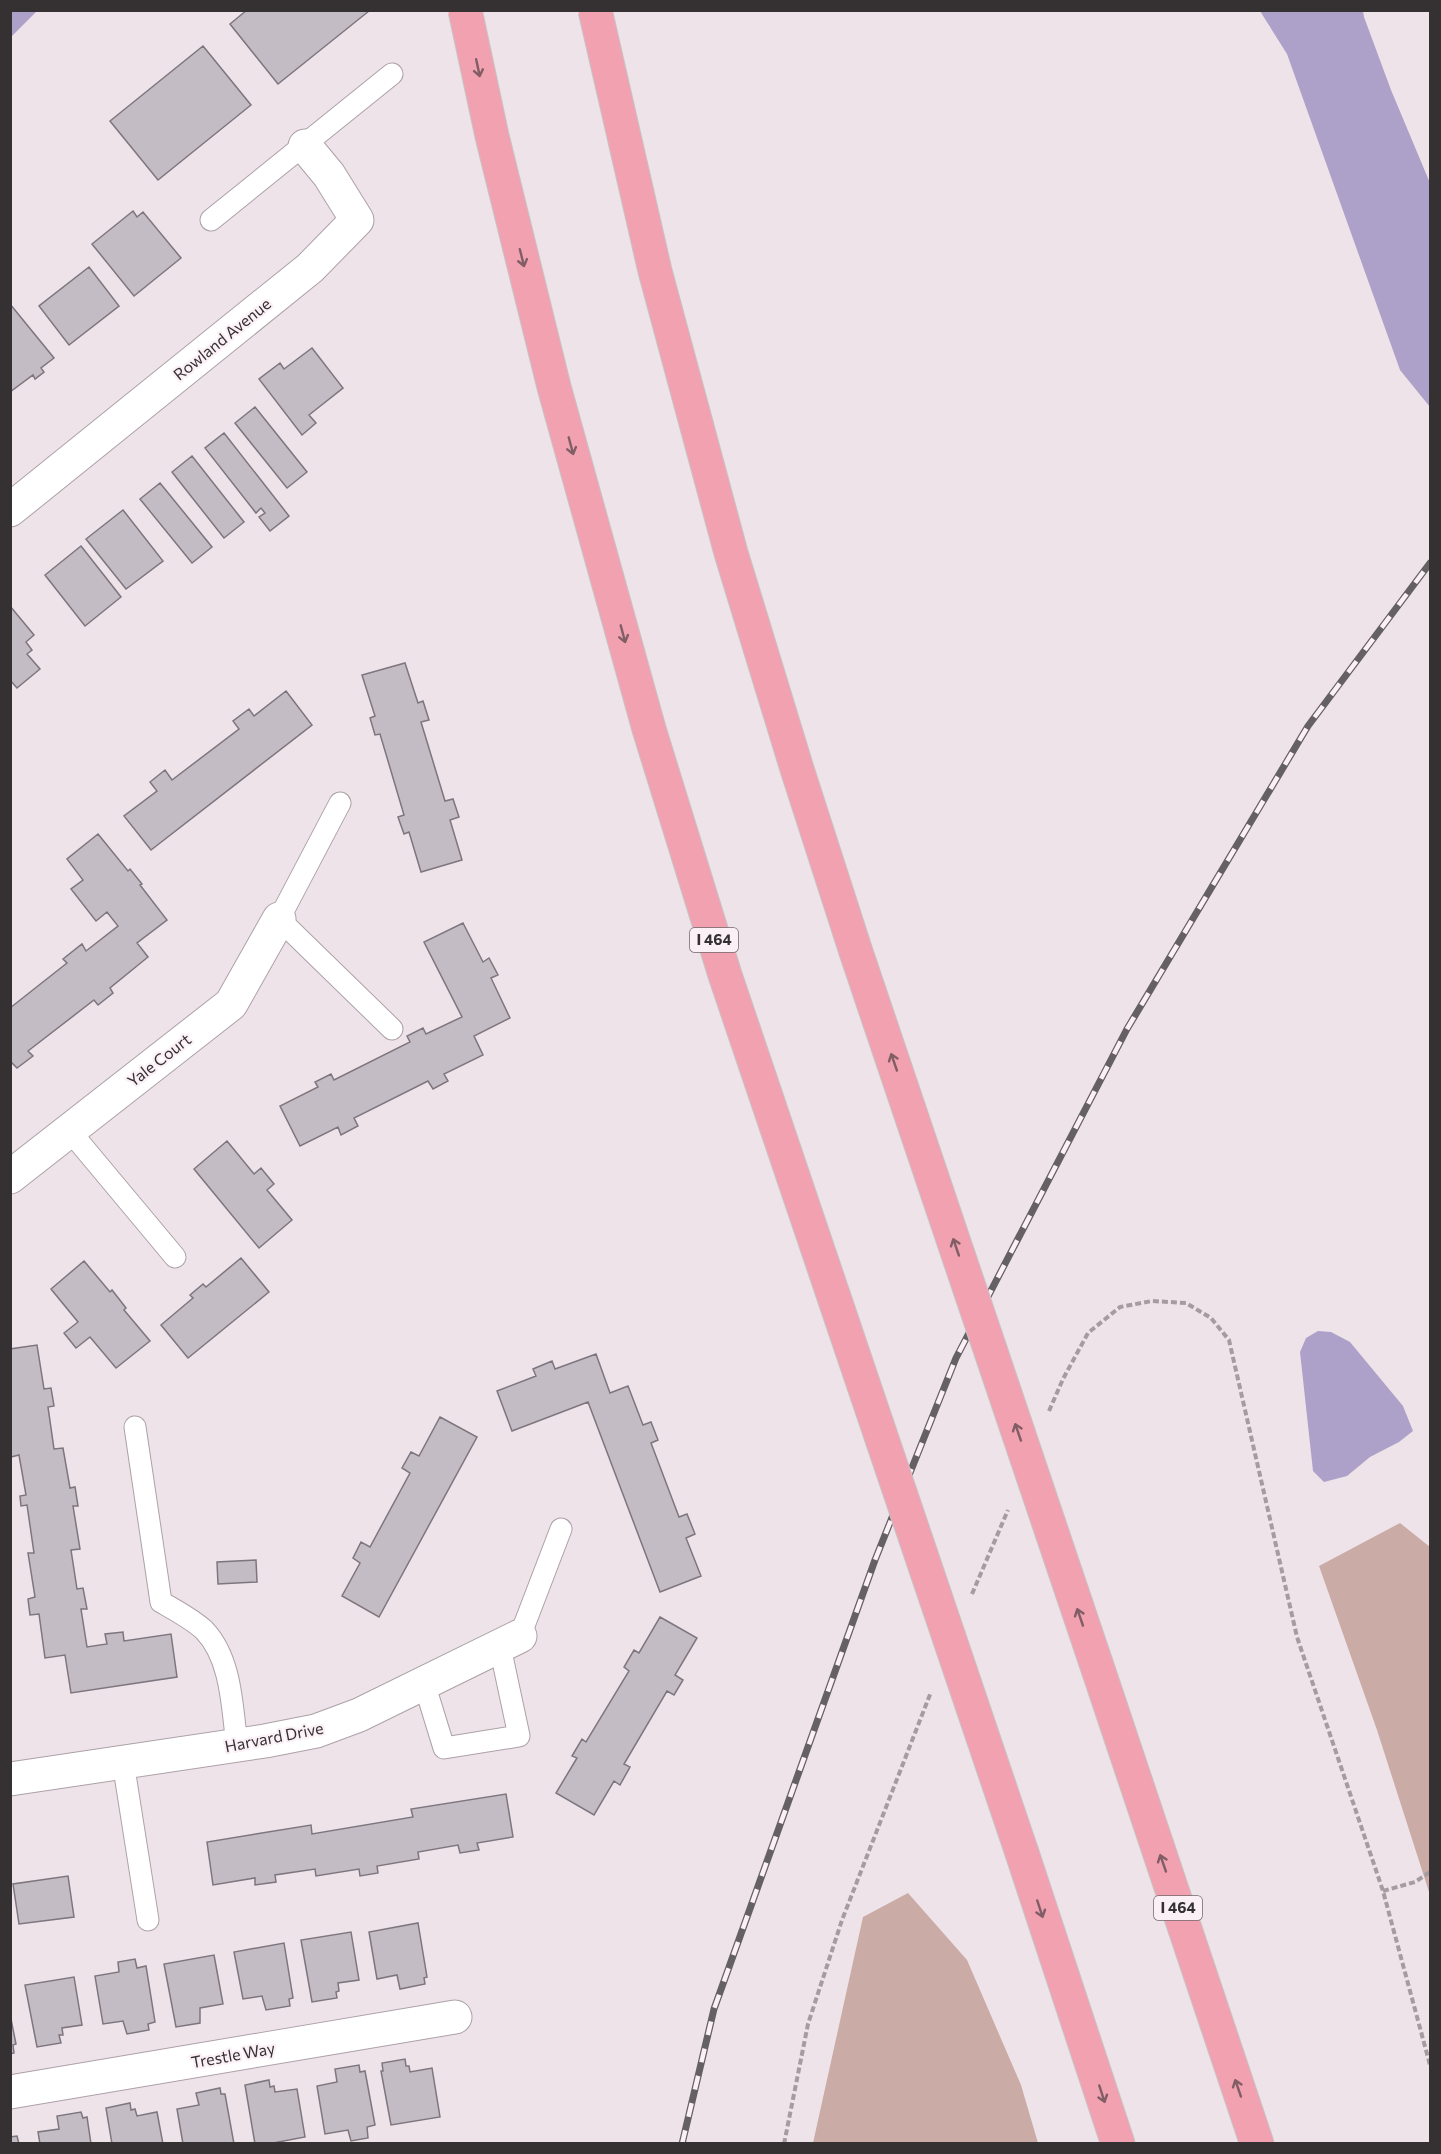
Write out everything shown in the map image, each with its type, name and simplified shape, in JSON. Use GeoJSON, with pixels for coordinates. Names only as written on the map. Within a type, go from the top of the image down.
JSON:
{"type":"FeatureCollection","features":[{"type":"Feature","properties":{"kind":"highway","name":"I 464"},"geometry":{"type":"LineString","coordinates":[[465,10],[492,136],[552,376],[649,729],[725,975],[1118,2144]]}},
{"type":"Feature","properties":{"kind":"highway","name":"I 464"},"geometry":{"type":"LineString","coordinates":[[595,10],[655,271],[731,552],[796,769],[1257,2144]]}},
{"type":"Feature","properties":{"kind":"street","name":"Rowland Avenue"},"geometry":{"type":"LineString","coordinates":[[10,510],[310,268],[357,220],[329,175],[305,146]]}},
{"type":"Feature","properties":{"kind":"street","name":"Yale Court"},"geometry":{"type":"LineString","coordinates":[[10,1177],[231,1004],[279,919]]}},
{"type":"Feature","properties":{"kind":"street","name":"Harvard Drive"},"geometry":{"type":"LineString","coordinates":[[10,1779],[316,1731],[359,1715],[510,1642]]}},
{"type":"Feature","properties":{"kind":"street","name":"Trestle Way"},"geometry":{"type":"LineString","coordinates":[[10,2092],[454,2017]]}},
{"type":"Feature","properties":{"kind":"lane"},"geometry":{"type":"LineString","coordinates":[[211,220],[392,74]]}},
{"type":"Feature","properties":{"kind":"lane"},"geometry":{"type":"LineString","coordinates":[[339,803],[279,919],[392,1029]]}},
{"type":"Feature","properties":{"kind":"lane"},"geometry":{"type":"LineString","coordinates":[[69,1130],[175,1257]]}},
{"type":"Feature","properties":{"kind":"lane"},"geometry":{"type":"LineString","coordinates":[[135,1427],[161,1602],[204,1630],[219,1651],[228,1680],[237,1745]]}},
{"type":"Feature","properties":{"kind":"lane"},"geometry":{"type":"LineString","coordinates":[[424,1683],[444,1748],[519,1736],[510,1642],[561,1529]]}},
{"type":"Feature","properties":{"kind":"lane"},"geometry":{"type":"LineString","coordinates":[[123,1762],[148,1920]]}},
{"type":"Feature","properties":{"kind":"path"},"geometry":{"type":"LineString","coordinates":[[1383,1891],[1415,1882],[1431,1872]]}},
{"type":"Feature","properties":{"kind":"shaded area"},"geometry":{"type":"Polygon","coordinates":[[[11,10],[37,11],[11,37],[11,10]]]}},
{"type":"Feature","properties":{"kind":"shaded area"},"geometry":{"type":"Polygon","coordinates":[[[1260,11],[1363,11],[1391,90],[1430,183],[1430,407],[1400,370],[1287,54],[1260,11]]]}},
{"type":"Feature","properties":{"kind":"shaded area"},"geometry":{"type":"Polygon","coordinates":[[[1318,1331],[1331,1332],[1350,1342],[1403,1406],[1413,1431],[1399,1442],[1370,1457],[1347,1476],[1324,1482],[1313,1471],[1300,1352],[1306,1338],[1318,1331]]]}},
{"type":"Feature","properties":{"kind":"shaded area"},"geometry":{"type":"Polygon","coordinates":[[[1400,1523],[1430,1547],[1430,1895],[1377,1730],[1319,1566],[1400,1523]]]}},
{"type":"Feature","properties":{"kind":"shaded area"},"geometry":{"type":"Polygon","coordinates":[[[908,1893],[967,1960],[1021,2085],[1038,2143],[813,2143],[863,1917],[908,1893]]]}},
{"type":"Feature","properties":{"kind":"building"},"geometry":{"type":"Polygon","coordinates":[[[247,10],[369,11],[278,84],[230,24],[247,10]]]}},
{"type":"Feature","properties":{"kind":"building"},"geometry":{"type":"Polygon","coordinates":[[[203,46],[251,105],[158,180],[110,121],[203,46]]]}},
{"type":"Feature","properties":{"kind":"building"},"geometry":{"type":"Polygon","coordinates":[[[133,211],[137,217],[143,212],[181,258],[134,296],[92,244],[133,211]]]}},
{"type":"Feature","properties":{"kind":"building"},"geometry":{"type":"Polygon","coordinates":[[[89,267],[119,306],[69,345],[39,306],[89,267]]]}},
{"type":"Feature","properties":{"kind":"building"},"geometry":{"type":"Polygon","coordinates":[[[10,304],[54,358],[41,368],[44,372],[35,379],[33,375],[10,392],[10,304]]]}},
{"type":"Feature","properties":{"kind":"building"},"geometry":{"type":"Polygon","coordinates":[[[312,348],[343,388],[309,415],[316,423],[302,435],[259,379],[280,363],[284,369],[312,348]]]}},
{"type":"Feature","properties":{"kind":"building"},"geometry":{"type":"Polygon","coordinates":[[[255,407],[307,472],[287,488],[235,423],[255,407]]]}},
{"type":"Feature","properties":{"kind":"building"},"geometry":{"type":"Polygon","coordinates":[[[224,433],[289,516],[270,531],[259,517],[265,513],[261,508],[256,513],[205,448],[224,433]]]}},
{"type":"Feature","properties":{"kind":"building"},"geometry":{"type":"Polygon","coordinates":[[[192,456],[244,522],[224,538],[172,472],[192,456]]]}},
{"type":"Feature","properties":{"kind":"building"},"geometry":{"type":"Polygon","coordinates":[[[160,483],[212,547],[192,563],[140,499],[160,483]]]}},
{"type":"Feature","properties":{"kind":"building"},"geometry":{"type":"Polygon","coordinates":[[[123,510],[163,561],[126,589],[86,539],[123,510]]]}},
{"type":"Feature","properties":{"kind":"building"},"geometry":{"type":"Polygon","coordinates":[[[81,546],[121,597],[85,626],[45,575],[81,546]]]}},
{"type":"Feature","properties":{"kind":"building"},"geometry":{"type":"Polygon","coordinates":[[[10,606],[34,635],[26,642],[32,650],[27,654],[40,669],[17,688],[10,680],[10,606]]]}},
{"type":"Feature","properties":{"kind":"building"},"geometry":{"type":"Polygon","coordinates":[[[405,663],[418,703],[423,701],[429,720],[421,722],[445,801],[453,799],[459,817],[450,820],[462,860],[421,872],[409,832],[404,834],[398,817],[404,815],[380,734],[375,735],[370,718],[375,716],[362,675],[405,663]]]}},
{"type":"Feature","properties":{"kind":"building"},"geometry":{"type":"Polygon","coordinates":[[[286,691],[312,725],[151,850],[124,816],[157,791],[150,782],[165,770],[172,780],[239,729],[233,721],[249,709],[254,716],[286,691]]]}},
{"type":"Feature","properties":{"kind":"building"},"geometry":{"type":"Polygon","coordinates":[[[98,834],[128,871],[130,869],[167,920],[137,943],[148,957],[110,988],[113,993],[98,1005],[94,1000],[28,1051],[33,1056],[17,1068],[12,1063],[10,1064],[10,1008],[67,963],[63,959],[82,944],[86,951],[118,926],[107,912],[96,921],[71,889],[83,880],[67,859],[98,834]]]}},
{"type":"Feature","properties":{"kind":"building"},"geometry":{"type":"Polygon","coordinates":[[[463,923],[483,962],[489,958],[498,975],[491,978],[510,1018],[474,1036],[483,1055],[444,1074],[448,1081],[433,1089],[428,1081],[354,1118],[358,1126],[341,1135],[338,1127],[300,1146],[280,1106],[318,1087],[315,1082],[331,1074],[334,1080],[410,1042],[407,1036],[423,1028],[426,1034],[462,1017],[424,942],[463,923]]]}},
{"type":"Feature","properties":{"kind":"building"},"geometry":{"type":"Polygon","coordinates":[[[227,1141],[254,1174],[261,1168],[274,1184],[267,1190],[292,1220],[259,1248],[194,1169],[227,1141]]]}},
{"type":"Feature","properties":{"kind":"building"},"geometry":{"type":"Polygon","coordinates":[[[241,1258],[269,1292],[188,1358],[161,1325],[193,1298],[190,1295],[203,1284],[206,1287],[241,1258]]]}},
{"type":"Feature","properties":{"kind":"building"},"geometry":{"type":"Polygon","coordinates":[[[84,1261],[110,1292],[112,1290],[126,1308],[124,1310],[150,1341],[116,1368],[90,1337],[76,1348],[64,1333],[78,1322],[51,1289],[84,1261]]]}},
{"type":"Feature","properties":{"kind":"building"},"geometry":{"type":"Polygon","coordinates":[[[37,1345],[44,1389],[51,1388],[54,1406],[48,1407],[54,1449],[63,1448],[70,1488],[75,1487],[78,1506],[73,1506],[80,1549],[71,1550],[77,1589],[83,1588],[87,1609],[81,1609],[87,1647],[107,1644],[105,1634],[123,1632],[124,1641],[171,1634],[177,1677],[71,1693],[65,1655],[45,1658],[39,1614],[30,1615],[28,1599],[35,1597],[28,1553],[34,1553],[27,1505],[21,1506],[20,1496],[26,1495],[19,1455],[11,1457],[10,1453],[10,1349],[37,1345]]]}},
{"type":"Feature","properties":{"kind":"building"},"geometry":{"type":"Polygon","coordinates":[[[596,1354],[610,1393],[628,1386],[643,1425],[651,1422],[658,1440],[651,1443],[679,1517],[687,1514],[695,1534],[686,1538],[701,1576],[660,1592],[588,1402],[512,1431],[497,1391],[536,1376],[533,1369],[552,1361],[555,1369],[596,1354]]]}},
{"type":"Feature","properties":{"kind":"building"},"geometry":{"type":"Polygon","coordinates":[[[440,1417],[477,1437],[379,1617],[342,1596],[360,1563],[353,1558],[361,1542],[370,1547],[410,1473],[402,1468],[411,1452],[419,1456],[440,1417]]]}},
{"type":"Feature","properties":{"kind":"building"},"geometry":{"type":"Polygon","coordinates":[[[256,1560],[257,1582],[218,1584],[217,1562],[256,1560]]]}},
{"type":"Feature","properties":{"kind":"building"},"geometry":{"type":"Polygon","coordinates":[[[660,1617],[697,1638],[675,1675],[683,1680],[674,1695],[667,1691],[624,1764],[630,1767],[620,1785],[614,1781],[594,1815],[556,1793],[577,1758],[572,1756],[582,1739],[586,1742],[629,1671],[624,1667],[634,1650],[639,1653],[660,1617]]]}},
{"type":"Feature","properties":{"kind":"building"},"geometry":{"type":"Polygon","coordinates":[[[506,1794],[513,1837],[477,1843],[479,1850],[460,1853],[458,1845],[418,1852],[419,1859],[377,1866],[378,1873],[360,1876],[359,1869],[316,1876],[315,1869],[275,1875],[276,1882],[255,1885],[255,1878],[213,1885],[207,1842],[311,1825],[312,1834],[413,1817],[411,1809],[506,1794]]]}},
{"type":"Feature","properties":{"kind":"building"},"geometry":{"type":"Polygon","coordinates":[[[68,1876],[74,1917],[19,1924],[13,1884],[68,1876]]]}},
{"type":"Feature","properties":{"kind":"building"},"geometry":{"type":"Polygon","coordinates":[[[418,1923],[427,1977],[424,1978],[425,1984],[400,1989],[397,1975],[377,1979],[369,1932],[418,1923]]]}},
{"type":"Feature","properties":{"kind":"building"},"geometry":{"type":"Polygon","coordinates":[[[351,1932],[359,1980],[338,1983],[337,1998],[312,2002],[301,1940],[351,1932]]]}},
{"type":"Feature","properties":{"kind":"building"},"geometry":{"type":"Polygon","coordinates":[[[284,1943],[293,1998],[289,1999],[290,2006],[266,2010],[262,1996],[243,1999],[234,1952],[284,1943]]]}},
{"type":"Feature","properties":{"kind":"building"},"geometry":{"type":"Polygon","coordinates":[[[214,1955],[223,2004],[200,2008],[200,2023],[176,2027],[164,1964],[214,1955]]]}},
{"type":"Feature","properties":{"kind":"building"},"geometry":{"type":"Polygon","coordinates":[[[135,1959],[137,1968],[146,1966],[155,2022],[148,2024],[149,2030],[127,2034],[123,2021],[103,2024],[95,1976],[119,1972],[118,1962],[135,1959]]]}},
{"type":"Feature","properties":{"kind":"building"},"geometry":{"type":"Polygon","coordinates":[[[74,1977],[82,2025],[62,2028],[63,2035],[59,2035],[61,2043],[37,2047],[25,1985],[74,1977]]]}},
{"type":"Feature","properties":{"kind":"building"},"geometry":{"type":"Polygon","coordinates":[[[10,2014],[16,2044],[13,2045],[14,2053],[10,2054],[10,2014]]]}},
{"type":"Feature","properties":{"kind":"building"},"geometry":{"type":"Polygon","coordinates":[[[405,2059],[410,2072],[432,2068],[440,2117],[391,2125],[381,2071],[383,2071],[382,2063],[405,2059]]]}},
{"type":"Feature","properties":{"kind":"building"},"geometry":{"type":"Polygon","coordinates":[[[359,2065],[360,2072],[365,2071],[375,2125],[367,2127],[368,2138],[351,2141],[348,2130],[325,2134],[317,2086],[337,2082],[335,2069],[359,2065]]]}},
{"type":"Feature","properties":{"kind":"building"},"geometry":{"type":"Polygon","coordinates":[[[269,2080],[270,2087],[274,2086],[275,2092],[297,2089],[305,2137],[268,2144],[255,2144],[245,2085],[269,2080]]]}},
{"type":"Feature","properties":{"kind":"building"},"geometry":{"type":"Polygon","coordinates":[[[220,2088],[221,2094],[225,2094],[234,2144],[183,2144],[177,2109],[199,2105],[196,2093],[220,2088]]]}},
{"type":"Feature","properties":{"kind":"building"},"geometry":{"type":"Polygon","coordinates":[[[130,2103],[131,2110],[135,2109],[137,2116],[157,2112],[163,2144],[112,2144],[106,2108],[130,2103]]]}},
{"type":"Feature","properties":{"kind":"building"},"geometry":{"type":"Polygon","coordinates":[[[81,2112],[83,2118],[87,2117],[91,2144],[40,2144],[38,2132],[59,2129],[57,2116],[81,2112]]]}},
{"type":"Feature","properties":{"kind":"building"},"geometry":{"type":"Polygon","coordinates":[[[17,2136],[19,2144],[10,2144],[10,2137],[17,2136]]]}},
{"type":"Feature","properties":{"kind":"railway"},"geometry":{"type":"LineString","coordinates":[[682,2144],[714,2009],[875,1560],[956,1358],[1127,1029],[1308,726],[1430,563]]}}]}
